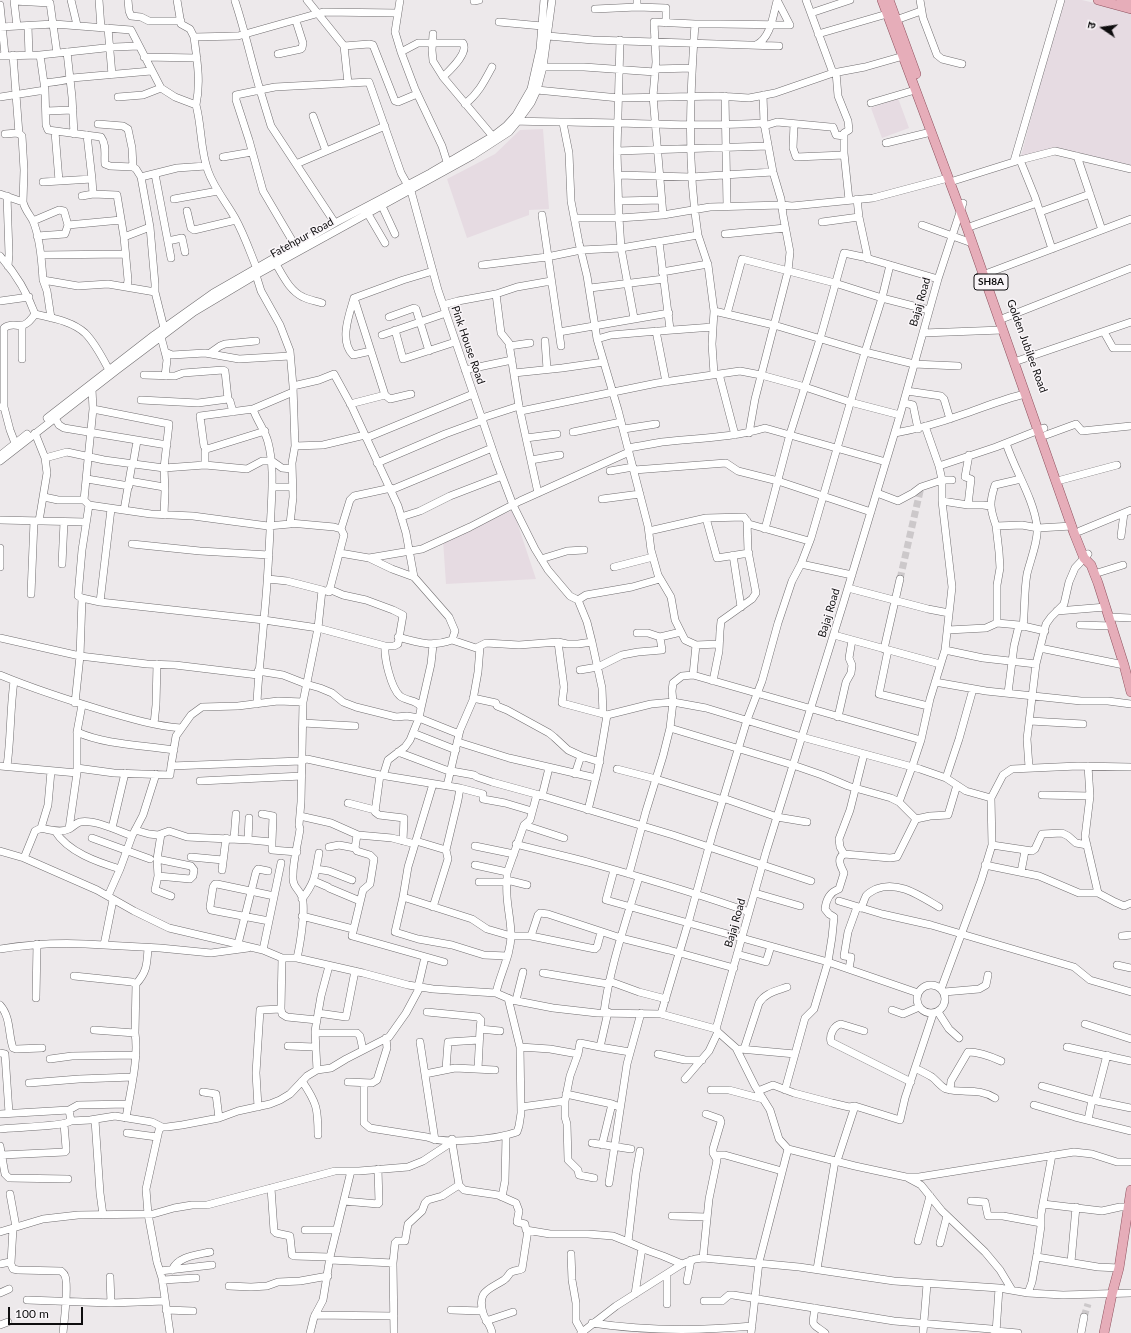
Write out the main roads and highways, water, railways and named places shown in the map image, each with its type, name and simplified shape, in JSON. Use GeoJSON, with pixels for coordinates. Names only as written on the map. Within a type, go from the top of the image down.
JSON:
{"type":"FeatureCollection","features":[{"type":"Feature","properties":{"kind":"main road","name":"SH8A"},"geometry":{"type":"LineString","coordinates":[[882,0],[905,55],[961,207],[972,243],[1001,319],[1002,330],[1017,362],[1025,394],[1043,431],[1086,556],[1093,570],[1106,607],[1124,665],[1129,674],[1131,692]]}},
{"type":"Feature","properties":{"kind":"main road","name":"SH8A"},"geometry":{"type":"LineString","coordinates":[[889,0],[915,90],[951,180]]}},
{"type":"Feature","properties":{"kind":"main road"},"geometry":{"type":"LineString","coordinates":[[1098,0],[1131,9]]}},
{"type":"Feature","properties":{"kind":"main road"},"geometry":{"type":"LineString","coordinates":[[1121,0],[1131,3]]}},
{"type":"Feature","properties":{"kind":"main road","name":"Golden Jubilee Road"},"geometry":{"type":"LineString","coordinates":[[961,207],[972,226],[988,273],[1001,319],[1061,480],[1076,528]]}},
{"type":"Feature","properties":{"kind":"main road"},"geometry":{"type":"LineString","coordinates":[[1104,1333],[1112,1294],[1120,1268],[1131,1190]]}},
{"type":"Feature","properties":{"kind":"tunnel"},"geometry":{"type":"LineString","coordinates":[[900,579],[921,487]]}},
{"type":"Feature","properties":{"kind":"tunnel"},"geometry":{"type":"LineString","coordinates":[[1084,1317],[1088,1304]]}}]}
